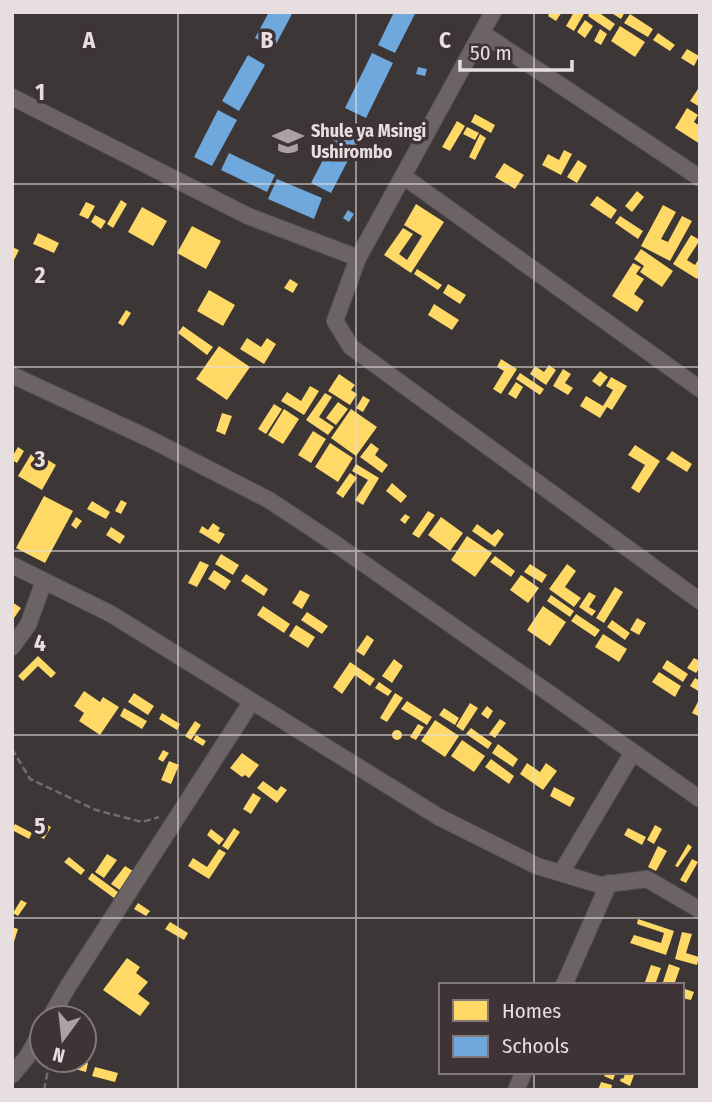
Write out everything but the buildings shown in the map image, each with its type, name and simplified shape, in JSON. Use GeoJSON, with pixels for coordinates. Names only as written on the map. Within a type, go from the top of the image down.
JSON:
{"type":"FeatureCollection","features":[{"type":"Feature","properties":{"kind":"street"},"geometry":{"type":"LineString","coordinates":[[493,12],[358,258],[335,321],[351,348],[700,601]]}},
{"type":"Feature","properties":{"kind":"street"},"geometry":{"type":"LineString","coordinates":[[482,33],[700,178]]}},
{"type":"Feature","properties":{"kind":"street"},"geometry":{"type":"LineString","coordinates":[[12,97],[248,216],[358,258]]}},
{"type":"Feature","properties":{"kind":"street"},"geometry":{"type":"LineString","coordinates":[[403,176],[700,389]]}},
{"type":"Feature","properties":{"kind":"street"},"geometry":{"type":"LineString","coordinates":[[12,375],[148,438],[269,500],[700,799]]}},
{"type":"Feature","properties":{"kind":"street"},"geometry":{"type":"LineString","coordinates":[[12,565],[111,614],[439,817],[537,866],[600,885],[647,879],[700,910]]}},
{"type":"Feature","properties":{"kind":"street"},"geometry":{"type":"LineString","coordinates":[[12,647],[28,625],[44,581]]}},
{"type":"Feature","properties":{"kind":"street"},"geometry":{"type":"LineString","coordinates":[[59,1004],[252,701]]}},
{"type":"Feature","properties":{"kind":"street"},"geometry":{"type":"LineString","coordinates":[[561,873],[633,752]]}},
{"type":"Feature","properties":{"kind":"street"},"geometry":{"type":"LineString","coordinates":[[565,983],[609,883]]}},
{"type":"Feature","properties":{"kind":"street"},"geometry":{"type":"LineString","coordinates":[[12,1074],[28,1054]]}},
{"type":"Feature","properties":{"kind":"street"},"geometry":{"type":"LineString","coordinates":[[516,1090],[523,1074]]}},
{"type":"Feature","properties":{"kind":"path"},"geometry":{"type":"LineString","coordinates":[[12,749],[30,779],[96,810],[142,822],[180,811]]}},
{"type":"Feature","properties":{"kind":"place","name":"Shule ya Msingi Ushirombo"},"geometry":{"type":"Point","coordinates":[288,141]}}]}
